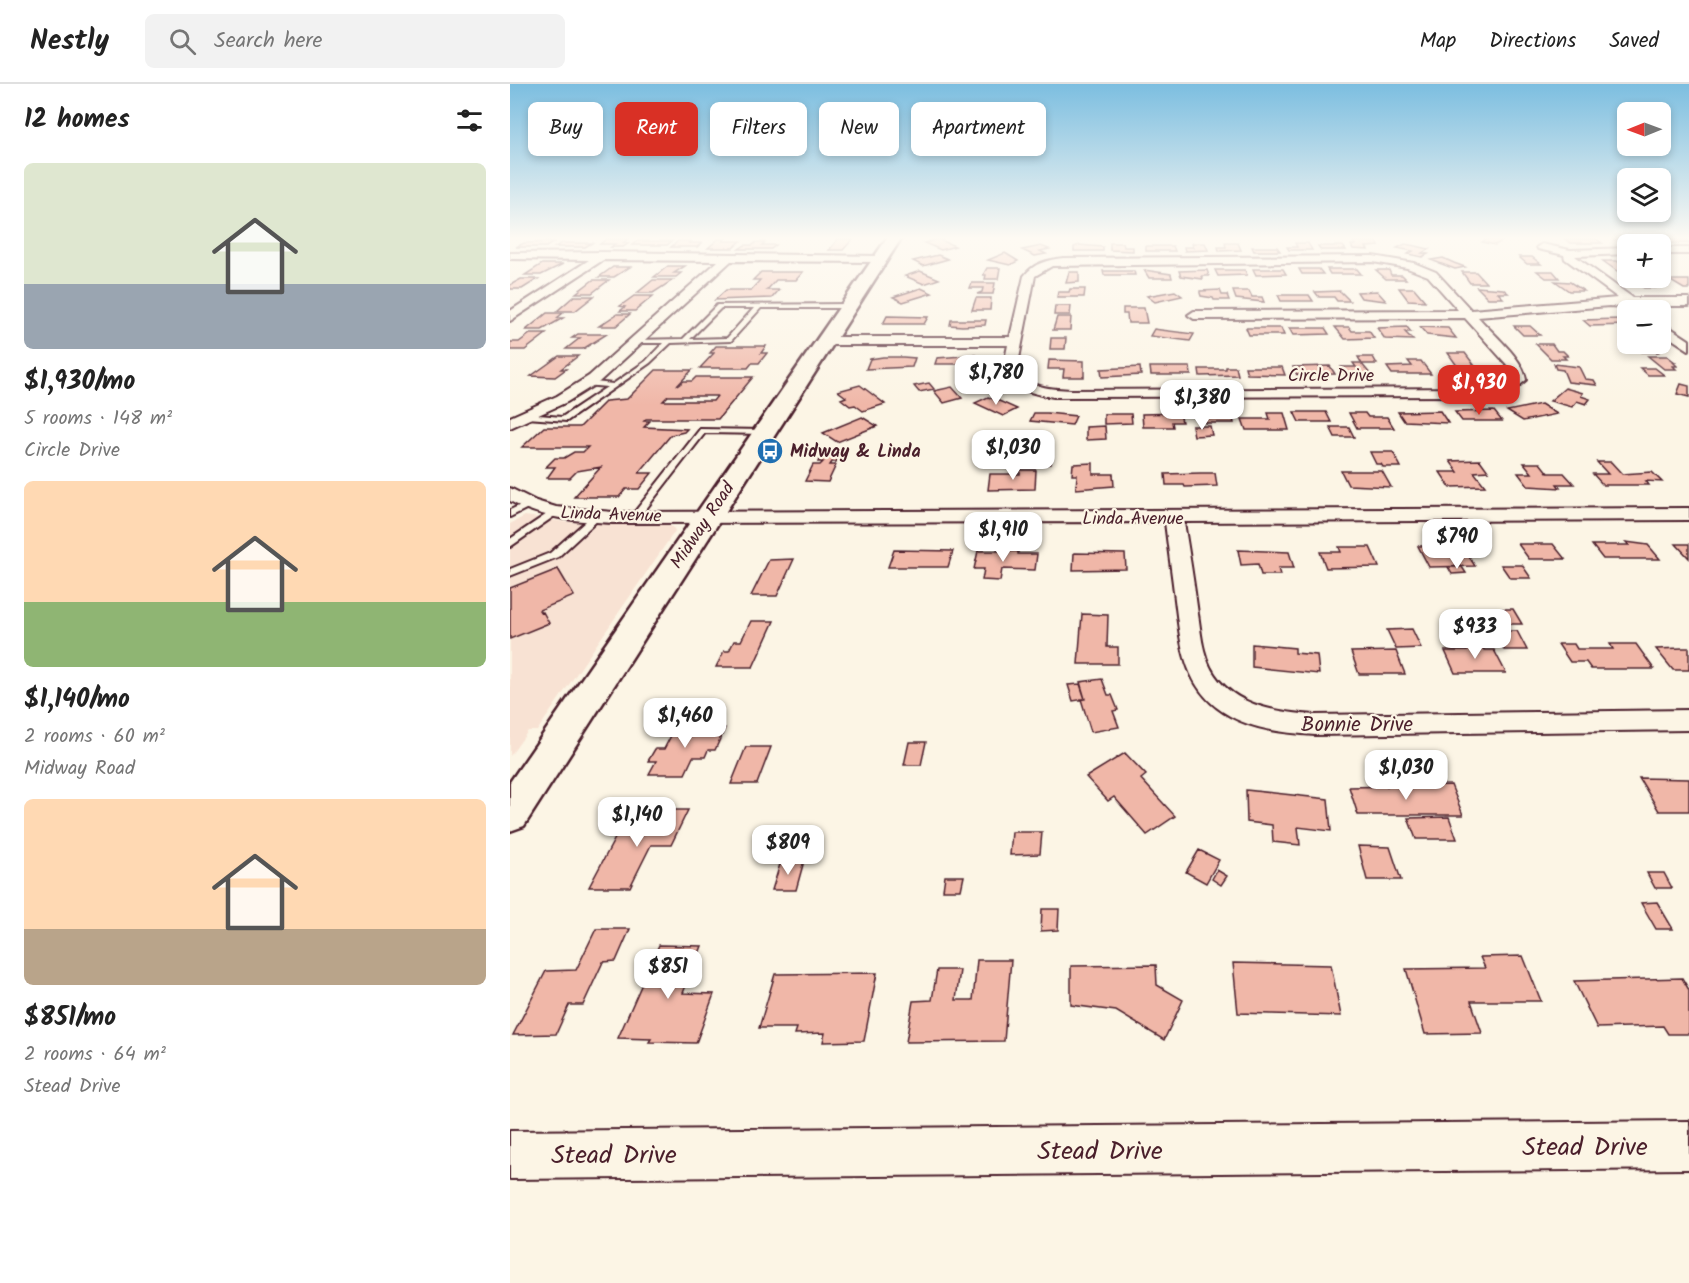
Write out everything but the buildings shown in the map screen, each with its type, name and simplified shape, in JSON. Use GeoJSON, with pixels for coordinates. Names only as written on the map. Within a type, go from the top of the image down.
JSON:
{"type":"FeatureCollection","features":[{"type":"Feature","properties":{"kind":"main road","name":"Midway Road"},"geometry":{"type":"LineString","coordinates":[[514,802],[858,293]]}},
{"type":"Feature","properties":{"kind":"street"},"geometry":{"type":"LineString","coordinates":[[510,317],[546,293]]}},
{"type":"Feature","properties":{"kind":"street"},"geometry":{"type":"LineString","coordinates":[[510,423],[588,383],[689,293]]}},
{"type":"Feature","properties":{"kind":"street","name":"Circle Drive"},"geometry":{"type":"LineString","coordinates":[[1026,293],[1011,369],[1017,381],[1032,388],[1056,393],[1481,392],[1497,390],[1514,384],[1519,380],[1518,371],[1449,293]]}},
{"type":"Feature","properties":{"kind":"street"},"geometry":{"type":"LineString","coordinates":[[1671,302],[1689,302]]}},
{"type":"Feature","properties":{"kind":"street"},"geometry":{"type":"LineString","coordinates":[[1194,315],[1468,314],[1617,303]]}},
{"type":"Feature","properties":{"kind":"street"},"geometry":{"type":"LineString","coordinates":[[1671,333],[1689,346]]}},
{"type":"Feature","properties":{"kind":"street"},"geometry":{"type":"LineString","coordinates":[[824,341],[1016,341]]}},
{"type":"Feature","properties":{"kind":"street","name":"Linda Avenue"},"geometry":{"type":"LineString","coordinates":[[510,493],[518,509],[597,516],[728,519],[1689,514]]}},
{"type":"Feature","properties":{"kind":"street","name":"Bonnie Drive"},"geometry":{"type":"LineString","coordinates":[[1174,518],[1193,652],[1199,671],[1222,700],[1239,711],[1274,722],[1315,725],[1689,720]]}},
{"type":"Feature","properties":{"kind":"street","name":"Stead Drive"},"geometry":{"type":"LineString","coordinates":[[510,1155],[1689,1145]]}},
{"type":"Feature","properties":{"kind":"lane"},"geometry":{"type":"LineString","coordinates":[[685,340],[719,306],[849,306]]}},
{"type":"Feature","properties":{"kind":"lane"},"geometry":{"type":"LineString","coordinates":[[635,341],[729,340],[759,306]]}},
{"type":"Feature","properties":{"kind":"lane"},"geometry":{"type":"LineString","coordinates":[[526,416],[564,419],[648,362],[669,341]]}},
{"type":"Feature","properties":{"kind":"lane"},"geometry":{"type":"LineString","coordinates":[[588,383],[614,386]]}},
{"type":"Feature","properties":{"kind":"lane"},"geometry":{"type":"LineString","coordinates":[[636,516],[703,431],[765,432]]}},
{"type":"Feature","properties":{"kind":"lane"},"geometry":{"type":"LineString","coordinates":[[510,544],[553,513]]}},
{"type":"Feature","properties":{"kind":"lane"},"geometry":{"type":"LineString","coordinates":[[510,573],[554,555],[597,516]]}},
{"type":"Feature","properties":{"kind":"shaded area"},"geometry":{"type":"Polygon","coordinates":[[[525,516],[566,522],[665,524],[673,527],[675,531],[537,731],[528,731],[510,756],[510,524],[525,516]]]}},
{"type":"Feature","properties":{"kind":"place","name":"Midway & Linda"},"geometry":{"type":"Point","coordinates":[770,451]}}]}
